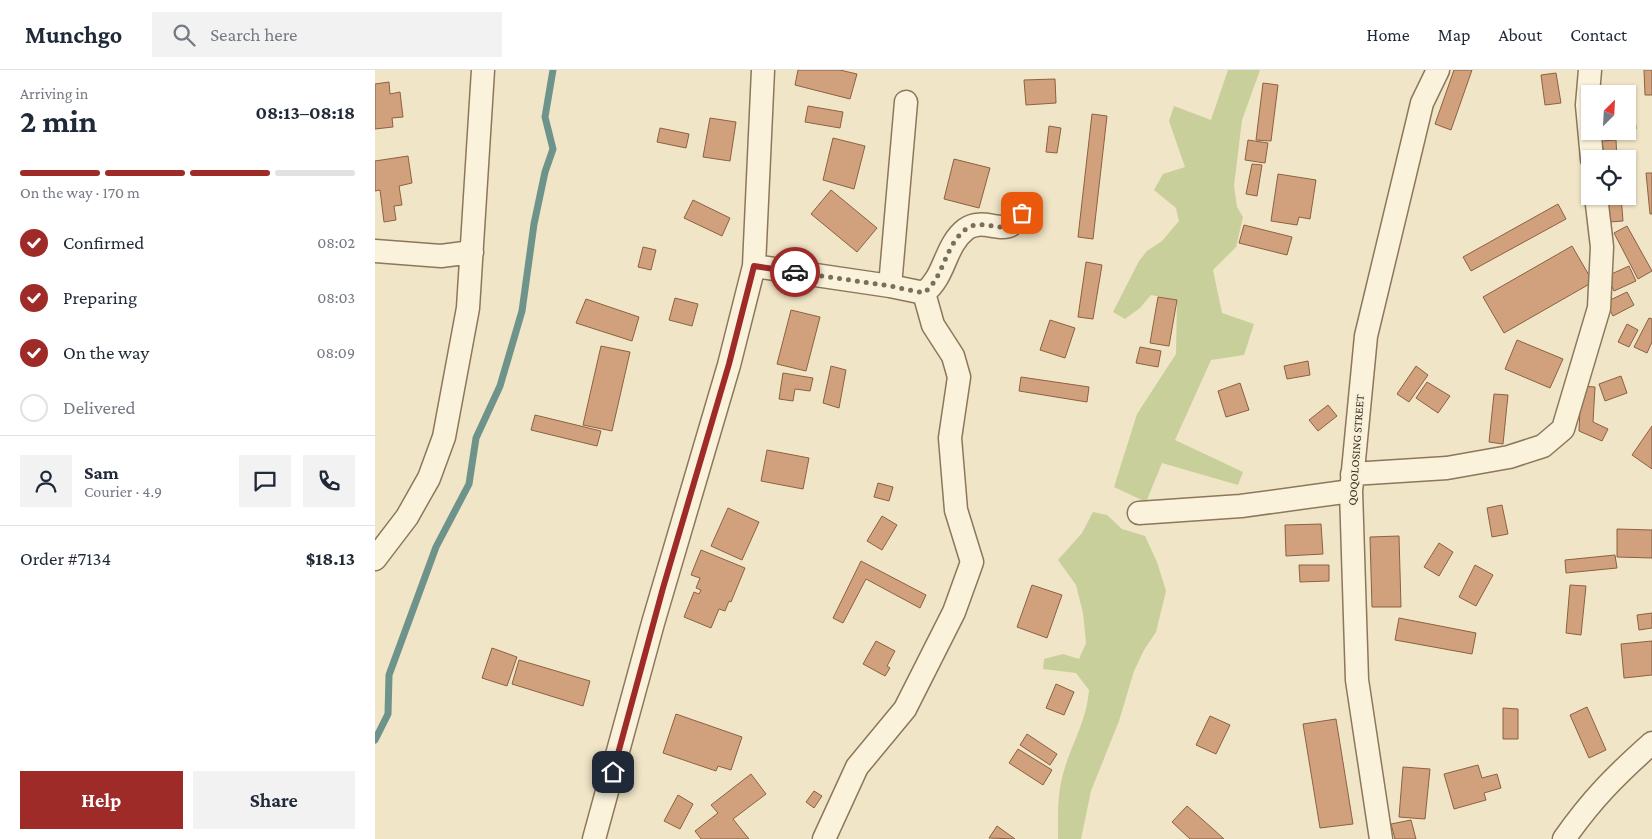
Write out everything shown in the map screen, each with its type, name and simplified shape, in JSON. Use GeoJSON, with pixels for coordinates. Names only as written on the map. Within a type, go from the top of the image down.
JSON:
{"type":"FeatureCollection","features":[{"type":"Feature","properties":{"kind":"street"},"geometry":{"type":"LineString","coordinates":[[375,558],[407,517],[429,478],[444,437],[468,308],[483,70]]}},
{"type":"Feature","properties":{"kind":"street"},"geometry":{"type":"LineString","coordinates":[[594,839],[653,623],[729,364],[754,266],[763,70]]}},
{"type":"Feature","properties":{"kind":"street","name":"QOQOLOSING STREET"},"geometry":{"type":"LineString","coordinates":[[1381,839],[1357,680],[1351,482],[1366,336],[1422,103],[1439,70]]}},
{"type":"Feature","properties":{"kind":"street"},"geometry":{"type":"LineString","coordinates":[[1590,70],[1587,106],[1591,150]]}},
{"type":"Feature","properties":{"kind":"street"},"geometry":{"type":"LineString","coordinates":[[890,286],[906,102]]}},
{"type":"Feature","properties":{"kind":"street"},"geometry":{"type":"LineString","coordinates":[[1139,513],[1241,506],[1351,482],[1509,457],[1543,446],[1563,429],[1599,308],[1602,246],[1597,205]]}},
{"type":"Feature","properties":{"kind":"street"},"geometry":{"type":"LineString","coordinates":[[924,293],[935,284],[946,257],[957,239],[967,228],[985,224],[1002,227],[1010,226],[1022,213]]}},
{"type":"Feature","properties":{"kind":"street"},"geometry":{"type":"LineString","coordinates":[[375,251],[441,256],[472,252]]}},
{"type":"Feature","properties":{"kind":"street"},"geometry":{"type":"LineString","coordinates":[[754,266],[890,286],[924,293]]}},
{"type":"Feature","properties":{"kind":"street"},"geometry":{"type":"LineString","coordinates":[[824,839],[857,767],[905,709],[947,627],[972,562],[956,510],[951,447],[959,377],[953,356],[933,326],[924,293]]}},
{"type":"Feature","properties":{"kind":"street"},"geometry":{"type":"LineString","coordinates":[[1564,839],[1587,805],[1614,777],[1652,743]]}},
{"type":"Feature","properties":{"kind":"green space"},"geometry":{"type":"Polygon","coordinates":[[[1228,70],[1260,70],[1242,120],[1234,186],[1237,207],[1243,217],[1236,247],[1213,270],[1222,313],[1254,324],[1244,355],[1211,360],[1175,440],[1243,472],[1238,485],[1162,463],[1146,502],[1114,487],[1137,414],[1176,354],[1177,300],[1151,295],[1140,308],[1125,319],[1113,312],[1139,261],[1147,251],[1162,241],[1179,221],[1176,208],[1154,190],[1163,174],[1185,167],[1169,121],[1174,106],[1211,120],[1228,70]]]}},
{"type":"Feature","properties":{"kind":"green space"},"geometry":{"type":"Polygon","coordinates":[[[1093,512],[1107,515],[1122,529],[1145,536],[1157,562],[1166,591],[1156,632],[1144,650],[1134,671],[1119,721],[1091,791],[1081,839],[1058,839],[1058,806],[1061,782],[1066,763],[1082,724],[1089,690],[1076,673],[1043,669],[1044,659],[1063,654],[1079,659],[1086,643],[1083,613],[1076,585],[1058,560],[1082,533],[1093,512]]]}},
{"type":"Feature","properties":{"kind":"building"},"geometry":{"type":"Polygon","coordinates":[[[798,70],[840,70],[857,74],[850,99],[795,85],[798,70]]]}},
{"type":"Feature","properties":{"kind":"building"},"geometry":{"type":"Polygon","coordinates":[[[1454,70],[1472,70],[1451,130],[1435,124],[1454,70]]]}},
{"type":"Feature","properties":{"kind":"building"},"geometry":{"type":"Polygon","coordinates":[[[1644,70],[1652,70],[1652,95],[1645,95],[1644,70]]]}},
{"type":"Feature","properties":{"kind":"building"},"geometry":{"type":"Polygon","coordinates":[[[1556,73],[1561,103],[1545,105],[1541,75],[1556,73]]]}},
{"type":"Feature","properties":{"kind":"building"},"geometry":{"type":"Polygon","coordinates":[[[1055,79],[1056,103],[1026,105],[1024,80],[1055,79]]]}},
{"type":"Feature","properties":{"kind":"building"},"geometry":{"type":"Polygon","coordinates":[[[389,82],[390,94],[400,92],[403,117],[392,118],[393,127],[375,129],[375,84],[389,82]]]}},
{"type":"Feature","properties":{"kind":"building"},"geometry":{"type":"Polygon","coordinates":[[[1263,83],[1278,85],[1271,141],[1256,140],[1263,83]]]}},
{"type":"Feature","properties":{"kind":"building"},"geometry":{"type":"Polygon","coordinates":[[[808,106],[843,112],[840,128],[805,122],[808,106]]]}},
{"type":"Feature","properties":{"kind":"building"},"geometry":{"type":"Polygon","coordinates":[[[1092,114],[1107,116],[1093,239],[1078,237],[1092,114]]]}},
{"type":"Feature","properties":{"kind":"building"},"geometry":{"type":"Polygon","coordinates":[[[710,118],[736,122],[730,161],[703,157],[710,118]]]}},
{"type":"Feature","properties":{"kind":"building"},"geometry":{"type":"Polygon","coordinates":[[[1049,126],[1061,128],[1057,153],[1046,152],[1049,126]]]}},
{"type":"Feature","properties":{"kind":"building"},"geometry":{"type":"Polygon","coordinates":[[[660,128],[689,134],[686,148],[657,142],[660,128]]]}},
{"type":"Feature","properties":{"kind":"building"},"geometry":{"type":"Polygon","coordinates":[[[833,138],[865,146],[854,189],[823,180],[833,138]]]}},
{"type":"Feature","properties":{"kind":"building"},"geometry":{"type":"Polygon","coordinates":[[[1248,140],[1268,143],[1265,163],[1245,160],[1248,140]]]}},
{"type":"Feature","properties":{"kind":"building"},"geometry":{"type":"Polygon","coordinates":[[[1616,140],[1617,150],[1603,150],[1602,141],[1616,140]]]}},
{"type":"Feature","properties":{"kind":"building"},"geometry":{"type":"Polygon","coordinates":[[[408,156],[412,183],[399,186],[402,205],[394,206],[396,220],[384,222],[380,190],[375,191],[375,161],[408,156]]]}},
{"type":"Feature","properties":{"kind":"building"},"geometry":{"type":"Polygon","coordinates":[[[954,159],[990,168],[979,208],[944,199],[954,159]]]}},
{"type":"Feature","properties":{"kind":"building"},"geometry":{"type":"Polygon","coordinates":[[[1252,164],[1262,165],[1257,196],[1246,194],[1252,164]]]}},
{"type":"Feature","properties":{"kind":"building"},"geometry":{"type":"Polygon","coordinates":[[[1646,173],[1652,173],[1652,214],[1650,214],[1646,173]]]}},
{"type":"Feature","properties":{"kind":"building"},"geometry":{"type":"Polygon","coordinates":[[[1278,174],[1316,180],[1310,219],[1299,217],[1297,225],[1271,221],[1278,174]]]}},
{"type":"Feature","properties":{"kind":"building"},"geometry":{"type":"Polygon","coordinates":[[[831,190],[877,228],[857,252],[811,214],[831,190]]]}},
{"type":"Feature","properties":{"kind":"building"},"geometry":{"type":"Polygon","coordinates":[[[693,200],[730,218],[722,236],[684,218],[693,200]]]}},
{"type":"Feature","properties":{"kind":"building"},"geometry":{"type":"Polygon","coordinates":[[[1558,204],[1566,219],[1471,271],[1463,257],[1558,204]]]}},
{"type":"Feature","properties":{"kind":"building"},"geometry":{"type":"Polygon","coordinates":[[[1608,205],[1622,205],[1623,221],[1610,222],[1608,205]]]}},
{"type":"Feature","properties":{"kind":"building"},"geometry":{"type":"Polygon","coordinates":[[[1244,225],[1292,237],[1287,255],[1239,243],[1244,225]]]}},
{"type":"Feature","properties":{"kind":"building"},"geometry":{"type":"Polygon","coordinates":[[[1627,226],[1652,271],[1638,279],[1614,233],[1627,226]]]}},
{"type":"Feature","properties":{"kind":"building"},"geometry":{"type":"Polygon","coordinates":[[[1572,246],[1593,282],[1504,333],[1483,297],[1572,246]]]}},
{"type":"Feature","properties":{"kind":"building"},"geometry":{"type":"Polygon","coordinates":[[[643,247],[656,250],[651,270],[638,267],[643,247]]]}},
{"type":"Feature","properties":{"kind":"building"},"geometry":{"type":"Polygon","coordinates":[[[1086,262],[1102,265],[1093,319],[1078,317],[1086,262]]]}},
{"type":"Feature","properties":{"kind":"building"},"geometry":{"type":"Polygon","coordinates":[[[1629,266],[1636,281],[1614,291],[1607,276],[1629,266]]]}},
{"type":"Feature","properties":{"kind":"building"},"geometry":{"type":"Polygon","coordinates":[[[1627,292],[1634,305],[1613,316],[1606,302],[1627,292]]]}},
{"type":"Feature","properties":{"kind":"building"},"geometry":{"type":"Polygon","coordinates":[[[1158,297],[1177,300],[1169,346],[1150,343],[1158,297]]]}},
{"type":"Feature","properties":{"kind":"building"},"geometry":{"type":"Polygon","coordinates":[[[675,298],[698,304],[692,326],[669,320],[675,298]]]}},
{"type":"Feature","properties":{"kind":"building"},"geometry":{"type":"Polygon","coordinates":[[[586,299],[639,317],[632,341],[576,323],[586,299]]]}},
{"type":"Feature","properties":{"kind":"building"},"geometry":{"type":"Polygon","coordinates":[[[791,310],[820,317],[806,371],[777,364],[791,310]]]}},
{"type":"Feature","properties":{"kind":"building"},"geometry":{"type":"Polygon","coordinates":[[[1649,318],[1652,319],[1652,342],[1647,353],[1634,347],[1649,318]]]}},
{"type":"Feature","properties":{"kind":"building"},"geometry":{"type":"Polygon","coordinates":[[[1050,320],[1075,328],[1065,358],[1040,350],[1050,320]]]}},
{"type":"Feature","properties":{"kind":"building"},"geometry":{"type":"Polygon","coordinates":[[[1627,324],[1638,330],[1629,347],[1618,342],[1627,324]]]}},
{"type":"Feature","properties":{"kind":"building"},"geometry":{"type":"Polygon","coordinates":[[[1517,340],[1563,359],[1550,388],[1505,369],[1517,340]]]}},
{"type":"Feature","properties":{"kind":"building"},"geometry":{"type":"Polygon","coordinates":[[[601,346],[630,352],[612,431],[583,425],[601,346]]]}},
{"type":"Feature","properties":{"kind":"building"},"geometry":{"type":"Polygon","coordinates":[[[1140,347],[1161,351],[1158,367],[1136,363],[1140,347]]]}},
{"type":"Feature","properties":{"kind":"building"},"geometry":{"type":"Polygon","coordinates":[[[1308,361],[1310,375],[1287,379],[1284,366],[1308,361]]]}},
{"type":"Feature","properties":{"kind":"building"},"geometry":{"type":"Polygon","coordinates":[[[831,366],[846,370],[839,408],[823,403],[831,366]]]}},
{"type":"Feature","properties":{"kind":"building"},"geometry":{"type":"Polygon","coordinates":[[[1416,366],[1428,375],[1409,402],[1397,394],[1416,366]]]}},
{"type":"Feature","properties":{"kind":"building"},"geometry":{"type":"Polygon","coordinates":[[[783,373],[813,378],[810,391],[795,389],[793,401],[779,399],[783,373]]]}},
{"type":"Feature","properties":{"kind":"building"},"geometry":{"type":"Polygon","coordinates":[[[1621,376],[1627,393],[1605,401],[1599,384],[1621,376]]]}},
{"type":"Feature","properties":{"kind":"building"},"geometry":{"type":"Polygon","coordinates":[[[1021,377],[1089,387],[1087,402],[1019,391],[1021,377]]]}},
{"type":"Feature","properties":{"kind":"building"},"geometry":{"type":"Polygon","coordinates":[[[1427,382],[1450,396],[1438,413],[1416,398],[1427,382]]]}},
{"type":"Feature","properties":{"kind":"building"},"geometry":{"type":"Polygon","coordinates":[[[1240,383],[1249,410],[1226,417],[1218,391],[1240,383]]]}},
{"type":"Feature","properties":{"kind":"building"},"geometry":{"type":"Polygon","coordinates":[[[1581,386],[1595,387],[1593,422],[1608,429],[1602,441],[1579,431],[1581,386]]]}},
{"type":"Feature","properties":{"kind":"building"},"geometry":{"type":"Polygon","coordinates":[[[1494,394],[1508,395],[1503,444],[1489,442],[1494,394]]]}},
{"type":"Feature","properties":{"kind":"building"},"geometry":{"type":"Polygon","coordinates":[[[1328,405],[1337,416],[1318,431],[1309,420],[1328,405]]]}},
{"type":"Feature","properties":{"kind":"building"},"geometry":{"type":"Polygon","coordinates":[[[535,415],[601,431],[597,446],[531,430],[535,415]]]}},
{"type":"Feature","properties":{"kind":"building"},"geometry":{"type":"Polygon","coordinates":[[[1652,426],[1652,469],[1632,455],[1652,426]]]}},
{"type":"Feature","properties":{"kind":"building"},"geometry":{"type":"Polygon","coordinates":[[[767,450],[809,458],[803,489],[761,481],[767,450]]]}},
{"type":"Feature","properties":{"kind":"building"},"geometry":{"type":"Polygon","coordinates":[[[878,483],[893,487],[889,501],[874,497],[878,483]]]}},
{"type":"Feature","properties":{"kind":"building"},"geometry":{"type":"Polygon","coordinates":[[[1502,505],[1508,534],[1492,537],[1487,508],[1502,505]]]}},
{"type":"Feature","properties":{"kind":"building"},"geometry":{"type":"Polygon","coordinates":[[[728,508],[759,522],[742,560],[711,546],[728,508]]]}},
{"type":"Feature","properties":{"kind":"building"},"geometry":{"type":"Polygon","coordinates":[[[882,516],[897,525],[882,550],[867,541],[882,516]]]}},
{"type":"Feature","properties":{"kind":"building"},"geometry":{"type":"Polygon","coordinates":[[[1321,524],[1323,554],[1286,556],[1285,525],[1321,524]]]}},
{"type":"Feature","properties":{"kind":"building"},"geometry":{"type":"Polygon","coordinates":[[[1617,529],[1652,530],[1652,558],[1617,557],[1617,529]]]}},
{"type":"Feature","properties":{"kind":"building"},"geometry":{"type":"Polygon","coordinates":[[[1399,536],[1401,607],[1372,607],[1370,537],[1399,536]]]}},
{"type":"Feature","properties":{"kind":"building"},"geometry":{"type":"Polygon","coordinates":[[[1439,543],[1453,552],[1439,576],[1424,567],[1439,543]]]}},
{"type":"Feature","properties":{"kind":"building"},"geometry":{"type":"Polygon","coordinates":[[[701,550],[745,568],[731,602],[729,601],[725,611],[719,609],[711,628],[684,617],[694,592],[699,594],[701,590],[696,588],[700,578],[691,575],[701,550]]]}},
{"type":"Feature","properties":{"kind":"building"},"geometry":{"type":"Polygon","coordinates":[[[1615,555],[1617,568],[1566,573],[1565,560],[1615,555]]]}},
{"type":"Feature","properties":{"kind":"building"},"geometry":{"type":"Polygon","coordinates":[[[861,561],[926,595],[920,608],[866,579],[843,623],[833,618],[861,561]]]}},
{"type":"Feature","properties":{"kind":"building"},"geometry":{"type":"Polygon","coordinates":[[[1299,565],[1329,565],[1329,581],[1300,582],[1299,565]]]}},
{"type":"Feature","properties":{"kind":"building"},"geometry":{"type":"Polygon","coordinates":[[[1475,565],[1493,575],[1476,606],[1459,597],[1475,565]]]}},
{"type":"Feature","properties":{"kind":"building"},"geometry":{"type":"Polygon","coordinates":[[[1032,585],[1062,595],[1047,638],[1017,627],[1032,585]]]}},
{"type":"Feature","properties":{"kind":"building"},"geometry":{"type":"Polygon","coordinates":[[[1570,585],[1586,586],[1581,635],[1566,633],[1570,585]]]}},
{"type":"Feature","properties":{"kind":"building"},"geometry":{"type":"Polygon","coordinates":[[[1652,613],[1652,628],[1639,630],[1637,615],[1652,613]]]}},
{"type":"Feature","properties":{"kind":"building"},"geometry":{"type":"Polygon","coordinates":[[[1399,618],[1476,633],[1472,654],[1395,640],[1399,618]]]}},
{"type":"Feature","properties":{"kind":"building"},"geometry":{"type":"Polygon","coordinates":[[[876,641],[895,651],[887,666],[890,668],[885,676],[863,664],[876,641]]]}},
{"type":"Feature","properties":{"kind":"building"},"geometry":{"type":"Polygon","coordinates":[[[1652,641],[1652,675],[1624,678],[1621,644],[1652,641]]]}},
{"type":"Feature","properties":{"kind":"building"},"geometry":{"type":"Polygon","coordinates":[[[492,648],[517,657],[507,686],[482,678],[492,648]]]}},
{"type":"Feature","properties":{"kind":"building"},"geometry":{"type":"Polygon","coordinates":[[[519,660],[590,681],[583,706],[512,684],[519,660]]]}},
{"type":"Feature","properties":{"kind":"building"},"geometry":{"type":"Polygon","coordinates":[[[1056,684],[1074,692],[1064,715],[1046,708],[1056,684]]]}},
{"type":"Feature","properties":{"kind":"building"},"geometry":{"type":"Polygon","coordinates":[[[1587,707],[1606,750],[1589,758],[1570,715],[1587,707]]]}},
{"type":"Feature","properties":{"kind":"building"},"geometry":{"type":"Polygon","coordinates":[[[1503,708],[1518,709],[1518,739],[1503,739],[1503,708]]]}},
{"type":"Feature","properties":{"kind":"building"},"geometry":{"type":"Polygon","coordinates":[[[676,714],[742,737],[731,770],[718,766],[716,771],[663,753],[676,714]]]}},
{"type":"Feature","properties":{"kind":"building"},"geometry":{"type":"Polygon","coordinates":[[[1210,716],[1230,725],[1216,754],[1196,745],[1210,716]]]}},
{"type":"Feature","properties":{"kind":"building"},"geometry":{"type":"Polygon","coordinates":[[[1336,719],[1353,824],[1320,828],[1303,724],[1336,719]]]}},
{"type":"Feature","properties":{"kind":"building"},"geometry":{"type":"Polygon","coordinates":[[[1027,734],[1057,754],[1050,765],[1020,745],[1027,734]]]}},
{"type":"Feature","properties":{"kind":"building"},"geometry":{"type":"Polygon","coordinates":[[[1018,749],[1052,770],[1043,785],[1009,763],[1018,749]]]}},
{"type":"Feature","properties":{"kind":"building"},"geometry":{"type":"Polygon","coordinates":[[[1478,765],[1482,778],[1497,774],[1501,788],[1484,793],[1486,800],[1454,809],[1444,774],[1478,765]]]}},
{"type":"Feature","properties":{"kind":"building"},"geometry":{"type":"Polygon","coordinates":[[[1403,767],[1430,769],[1425,819],[1399,817],[1403,767]]]}},
{"type":"Feature","properties":{"kind":"building"},"geometry":{"type":"Polygon","coordinates":[[[751,774],[766,794],[733,819],[749,839],[701,839],[695,831],[718,813],[711,805],[751,774]]]}},
{"type":"Feature","properties":{"kind":"building"},"geometry":{"type":"Polygon","coordinates":[[[814,791],[822,796],[814,808],[806,802],[814,791]]]}},
{"type":"Feature","properties":{"kind":"building"},"geometry":{"type":"Polygon","coordinates":[[[678,795],[693,804],[680,829],[664,821],[678,795]]]}},
{"type":"Feature","properties":{"kind":"building"},"geometry":{"type":"Polygon","coordinates":[[[1187,806],[1224,839],[1190,839],[1172,822],[1187,806]]]}},
{"type":"Feature","properties":{"kind":"building"},"geometry":{"type":"Polygon","coordinates":[[[1411,820],[1416,839],[1395,839],[1391,824],[1411,820]]]}},
{"type":"Feature","properties":{"kind":"building"},"geometry":{"type":"Polygon","coordinates":[[[997,826],[1015,839],[989,838],[997,826]]]}},
{"type":"Feature","properties":{"kind":"waterway"},"geometry":{"type":"LineString","coordinates":[[375,740],[388,714],[389,675],[436,547],[469,484],[476,438],[500,386],[522,311],[534,224],[545,172],[553,149],[545,117],[553,70]]}},
{"type":"Feature","properties":{"kind":"way so far"},"geometry":{"type":"LineString","coordinates":[[795,272],[924,293],[935,284],[946,257],[957,239],[967,228],[985,224],[1002,227],[1010,226],[1022,213]]}},
{"type":"Feature","properties":{"kind":"route"},"geometry":{"type":"LineString","coordinates":[[613,772],[653,623],[729,364],[754,266],[795,272]]}}]}
